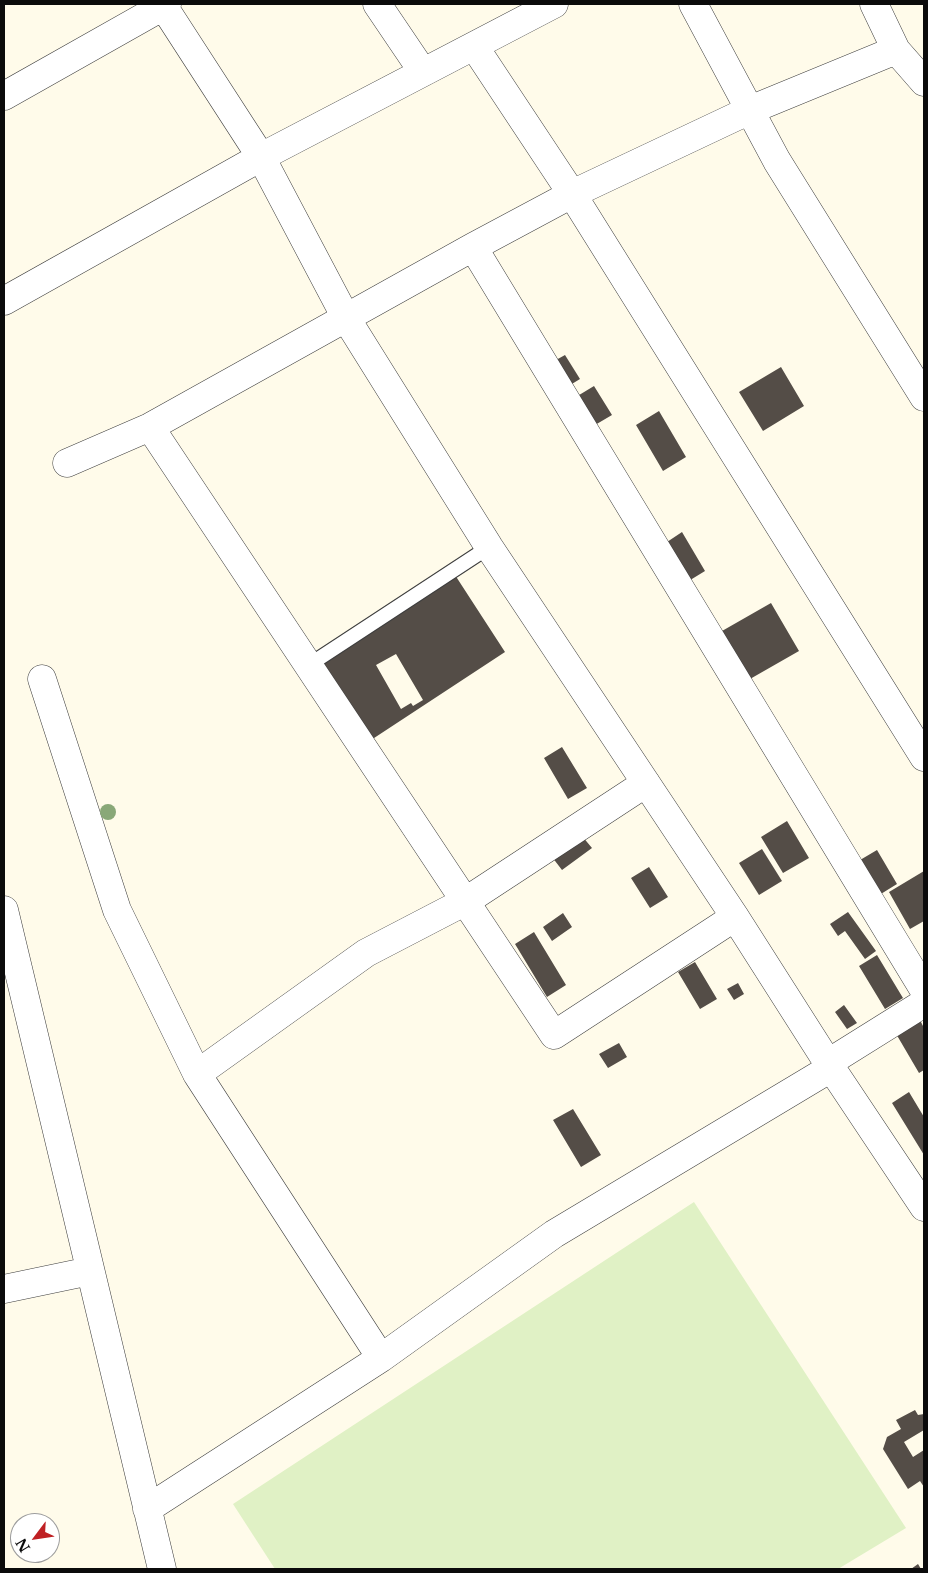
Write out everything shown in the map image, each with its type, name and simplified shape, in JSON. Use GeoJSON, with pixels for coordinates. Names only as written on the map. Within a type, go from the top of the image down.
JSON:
{"type":"FeatureCollection","features":[{"type":"Feature","properties":{"kind":"street"},"geometry":{"type":"LineString","coordinates":[[4,96],[164,4],[261,157],[346,318],[489,547],[735,917],[830,1066],[924,1207]]}},
{"type":"Feature","properties":{"kind":"street"},"geometry":{"type":"LineString","coordinates":[[377,4],[423,72]]}},
{"type":"Feature","properties":{"kind":"street"},"geometry":{"type":"LineString","coordinates":[[4,301],[261,157],[554,4]]}},
{"type":"Feature","properties":{"kind":"street"},"geometry":{"type":"LineString","coordinates":[[693,4],[778,162],[924,397]]}},
{"type":"Feature","properties":{"kind":"street"},"geometry":{"type":"LineString","coordinates":[[874,4],[896,50],[924,82]]}},
{"type":"Feature","properties":{"kind":"street"},"geometry":{"type":"LineString","coordinates":[[474,46],[572,194],[924,757]]}},
{"type":"Feature","properties":{"kind":"street"},"geometry":{"type":"LineString","coordinates":[[67,463],[150,427],[572,194],[750,110],[896,50]]}},
{"type":"Feature","properties":{"kind":"street"},"geometry":{"type":"LineString","coordinates":[[473,247],[924,990]]}},
{"type":"Feature","properties":{"kind":"street"},"geometry":{"type":"LineString","coordinates":[[150,427],[554,1035],[735,917]]}},
{"type":"Feature","properties":{"kind":"street"},"geometry":{"type":"LineString","coordinates":[[42,679],[117,910],[198,1074],[382,1358]]}},
{"type":"Feature","properties":{"kind":"street"},"geometry":{"type":"LineString","coordinates":[[198,1074],[366,953],[466,901],[646,783]]}},
{"type":"Feature","properties":{"kind":"street"},"geometry":{"type":"LineString","coordinates":[[4,910],[8,948],[90,1271],[162,1569]]}},
{"type":"Feature","properties":{"kind":"street"},"geometry":{"type":"LineString","coordinates":[[147,1509],[382,1358],[554,1234],[830,1066],[924,1003]]}},
{"type":"Feature","properties":{"kind":"street"},"geometry":{"type":"LineString","coordinates":[[4,1288],[90,1271]]}},
{"type":"Feature","properties":{"kind":"lane"},"geometry":{"type":"LineString","coordinates":[[309,665],[489,547]]}},
{"type":"Feature","properties":{"kind":"green space"},"geometry":{"type":"Polygon","coordinates":[[[694,1202],[906,1528],[838,1569],[275,1569],[233,1504],[694,1202]]]}},
{"type":"Feature","properties":{"kind":"building"},"geometry":{"type":"Polygon","coordinates":[[[565,355],[580,379],[562,390],[547,365],[565,355]]]}},
{"type":"Feature","properties":{"kind":"building"},"geometry":{"type":"Polygon","coordinates":[[[781,367],[804,406],[763,431],[739,392],[781,367]]]}},
{"type":"Feature","properties":{"kind":"building"},"geometry":{"type":"Polygon","coordinates":[[[594,386],[612,415],[578,435],[561,406],[594,386]]]}},
{"type":"Feature","properties":{"kind":"building"},"geometry":{"type":"Polygon","coordinates":[[[659,411],[686,457],[663,471],[636,425],[659,411]]]}},
{"type":"Feature","properties":{"kind":"building"},"geometry":{"type":"Polygon","coordinates":[[[682,532],[705,571],[687,582],[664,544],[682,532]]]}},
{"type":"Feature","properties":{"kind":"building"},"geometry":{"type":"Polygon","coordinates":[[[455,575],[505,652],[368,742],[318,666],[455,575]],[[396,654],[376,665],[401,709],[411,703],[413,706],[423,700],[396,654]]]}},
{"type":"Feature","properties":{"kind":"building"},"geometry":{"type":"Polygon","coordinates":[[[771,603],[799,651],[750,679],[722,631],[771,603]]]}},
{"type":"Feature","properties":{"kind":"building"},"geometry":{"type":"Polygon","coordinates":[[[562,747],[587,788],[568,799],[544,758],[562,747]]]}},
{"type":"Feature","properties":{"kind":"building"},"geometry":{"type":"Polygon","coordinates":[[[787,821],[809,858],[783,873],[761,837],[787,821]]]}},
{"type":"Feature","properties":{"kind":"building"},"geometry":{"type":"Polygon","coordinates":[[[582,836],[592,848],[562,870],[552,857],[582,836]]]}},
{"type":"Feature","properties":{"kind":"building"},"geometry":{"type":"Polygon","coordinates":[[[762,849],[782,881],[759,895],[739,863],[762,849]]]}},
{"type":"Feature","properties":{"kind":"building"},"geometry":{"type":"Polygon","coordinates":[[[877,850],[897,884],[876,897],[855,863],[877,850]]]}},
{"type":"Feature","properties":{"kind":"building"},"geometry":{"type":"Polygon","coordinates":[[[649,867],[668,897],[650,908],[631,878],[649,867]]]}},
{"type":"Feature","properties":{"kind":"building"},"geometry":{"type":"Polygon","coordinates":[[[924,871],[924,921],[910,929],[889,892],[924,871]]]}},
{"type":"Feature","properties":{"kind":"building"},"geometry":{"type":"Polygon","coordinates":[[[848,912],[876,951],[865,959],[845,931],[838,936],[830,924],[848,912]]]}},
{"type":"Feature","properties":{"kind":"building"},"geometry":{"type":"Polygon","coordinates":[[[563,913],[572,927],[552,941],[543,927],[563,913]]]}},
{"type":"Feature","properties":{"kind":"building"},"geometry":{"type":"Polygon","coordinates":[[[534,932],[566,985],[547,997],[515,944],[534,932]]]}},
{"type":"Feature","properties":{"kind":"building"},"geometry":{"type":"Polygon","coordinates":[[[877,955],[903,998],[885,1009],[859,966],[877,955]]]}},
{"type":"Feature","properties":{"kind":"building"},"geometry":{"type":"Polygon","coordinates":[[[695,962],[717,999],[700,1009],[678,972],[695,962]]]}},
{"type":"Feature","properties":{"kind":"building"},"geometry":{"type":"Polygon","coordinates":[[[738,983],[744,994],[734,1000],[727,989],[738,983]]]}},
{"type":"Feature","properties":{"kind":"building"},"geometry":{"type":"Polygon","coordinates":[[[844,1005],[857,1023],[847,1029],[835,1012],[844,1005]]]}},
{"type":"Feature","properties":{"kind":"building"},"geometry":{"type":"Polygon","coordinates":[[[919,1018],[924,1028],[924,1070],[919,1073],[895,1032],[919,1018]]]}},
{"type":"Feature","properties":{"kind":"building"},"geometry":{"type":"Polygon","coordinates":[[[619,1043],[627,1057],[608,1068],[599,1054],[619,1043]]]}},
{"type":"Feature","properties":{"kind":"building"},"geometry":{"type":"Polygon","coordinates":[[[909,1092],[924,1117],[924,1155],[892,1103],[909,1092]]]}},
{"type":"Feature","properties":{"kind":"building"},"geometry":{"type":"Polygon","coordinates":[[[573,1109],[601,1155],[581,1167],[553,1120],[573,1109]]]}},
{"type":"Feature","properties":{"kind":"building"},"geometry":{"type":"Polygon","coordinates":[[[915,1410],[918,1415],[924,1414],[924,1430],[904,1442],[913,1457],[924,1450],[924,1487],[920,1481],[908,1489],[883,1449],[887,1437],[901,1429],[896,1420],[915,1410]]]}},
{"type":"Feature","properties":{"kind":"building"},"geometry":{"type":"Polygon","coordinates":[[[918,1564],[921,1569],[911,1569],[918,1564]]]}}]}
